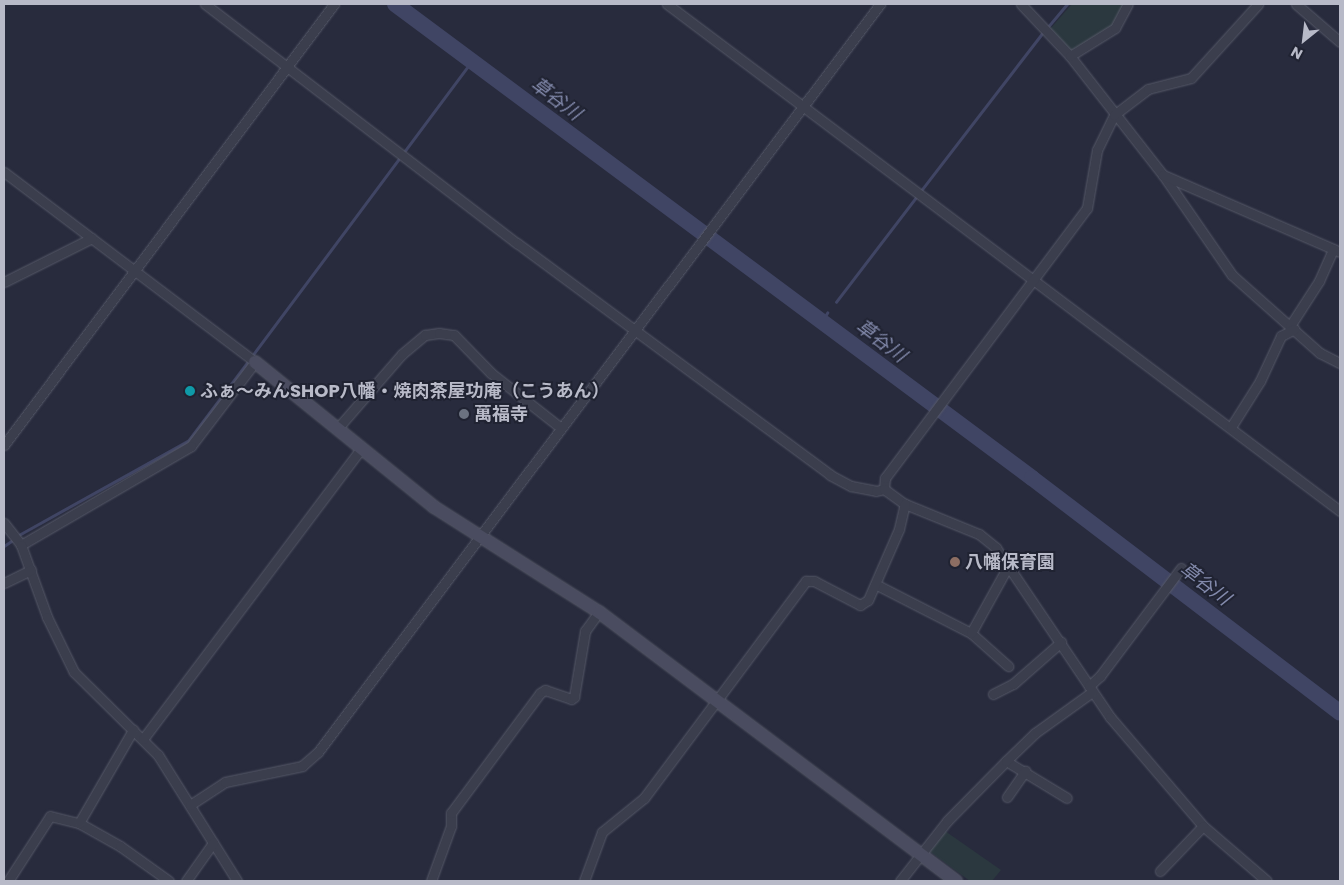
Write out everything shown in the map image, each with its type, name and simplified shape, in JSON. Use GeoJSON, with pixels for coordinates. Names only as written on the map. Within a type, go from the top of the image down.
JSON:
{"type":"FeatureCollection","features":[{"type":"Feature","properties":{"kind":"street"},"geometry":{"type":"LineString","coordinates":[[204,4],[634,330],[830,475],[851,486],[876,491],[884,489],[905,504],[979,534],[996,548],[1007,568],[1061,642],[1090,689],[1203,826],[1267,881]]}},
{"type":"Feature","properties":{"kind":"street"},"geometry":{"type":"LineString","coordinates":[[4,445],[334,4]]}},
{"type":"Feature","properties":{"kind":"street"},"geometry":{"type":"LineString","coordinates":[[667,4],[1231,427],[1340,511]]}},
{"type":"Feature","properties":{"kind":"street"},"geometry":{"type":"LineString","coordinates":[[190,805],[225,782],[282,772],[311,760],[880,4]]}},
{"type":"Feature","properties":{"kind":"street"},"geometry":{"type":"LineString","coordinates":[[1021,4],[1070,56],[1114,115],[1163,175],[1232,275],[1320,353],[1340,363]]}},
{"type":"Feature","properties":{"kind":"street"},"geometry":{"type":"LineString","coordinates":[[1070,56],[1115,28],[1128,4]]}},
{"type":"Feature","properties":{"kind":"street"},"geometry":{"type":"LineString","coordinates":[[884,489],[885,478],[926,426],[1087,208],[1097,150],[1114,115],[1148,89],[1191,78],[1258,4]]}},
{"type":"Feature","properties":{"kind":"street"},"geometry":{"type":"LineString","coordinates":[[1296,4],[1340,42]]}},
{"type":"Feature","properties":{"kind":"street"},"geometry":{"type":"LineString","coordinates":[[4,172],[255,362],[434,507],[599,612],[956,881]]}},
{"type":"Feature","properties":{"kind":"street"},"geometry":{"type":"LineString","coordinates":[[1163,175],[1337,250],[1292,328],[1280,336],[1260,381],[1231,427]]}},
{"type":"Feature","properties":{"kind":"street"},"geometry":{"type":"LineString","coordinates":[[4,282],[92,238]]}},
{"type":"Feature","properties":{"kind":"street"},"geometry":{"type":"LineString","coordinates":[[337,428],[402,354],[425,335],[439,333],[454,335],[491,373],[561,428]]}},
{"type":"Feature","properties":{"kind":"street"},"geometry":{"type":"LineString","coordinates":[[21,545],[191,446],[255,362]]}},
{"type":"Feature","properties":{"kind":"street"},"geometry":{"type":"LineString","coordinates":[[143,739],[361,448]]}},
{"type":"Feature","properties":{"kind":"street"},"geometry":{"type":"LineString","coordinates":[[584,881],[602,832],[644,798],[806,581],[814,581],[860,605],[868,600],[877,584],[905,504]]}},
{"type":"Feature","properties":{"kind":"street"},"geometry":{"type":"LineString","coordinates":[[4,523],[21,545],[48,617],[74,672],[158,755],[237,881]]}},
{"type":"Feature","properties":{"kind":"street"},"geometry":{"type":"LineString","coordinates":[[971,633],[1007,568]]}},
{"type":"Feature","properties":{"kind":"street"},"geometry":{"type":"LineString","coordinates":[[900,881],[947,822],[1006,761],[1036,733],[1090,689],[1181,568]]}},
{"type":"Feature","properties":{"kind":"street"},"geometry":{"type":"LineString","coordinates":[[4,583],[31,570]]}},
{"type":"Feature","properties":{"kind":"street"},"geometry":{"type":"LineString","coordinates":[[877,584],[971,633],[1002,654],[1008,666]]}},
{"type":"Feature","properties":{"kind":"street"},"geometry":{"type":"LineString","coordinates":[[431,881],[450,826],[451,813],[540,692],[545,690],[571,699],[574,697],[585,631],[599,612]]}},
{"type":"Feature","properties":{"kind":"street"},"geometry":{"type":"LineString","coordinates":[[992,694],[1013,684],[1061,642]]}},
{"type":"Feature","properties":{"kind":"street"},"geometry":{"type":"LineString","coordinates":[[79,823],[133,730]]}},
{"type":"Feature","properties":{"kind":"street"},"geometry":{"type":"LineString","coordinates":[[1006,761],[1067,798]]}},
{"type":"Feature","properties":{"kind":"street"},"geometry":{"type":"LineString","coordinates":[[1007,797],[1025,771]]}},
{"type":"Feature","properties":{"kind":"street"},"geometry":{"type":"LineString","coordinates":[[8,881],[50,816],[79,823],[120,846],[169,881]]}},
{"type":"Feature","properties":{"kind":"street"},"geometry":{"type":"LineString","coordinates":[[1160,871],[1203,826]]}},
{"type":"Feature","properties":{"kind":"street"},"geometry":{"type":"LineString","coordinates":[[186,881],[213,843]]}},
{"type":"Feature","properties":{"kind":"shaded area"},"geometry":{"type":"Polygon","coordinates":[[[1072,4],[1125,4],[1113,27],[1075,50],[1070,50],[1050,29],[1072,4]]]}},
{"type":"Feature","properties":{"kind":"shaded area"},"geometry":{"type":"Polygon","coordinates":[[[945,831],[1001,870],[992,881],[970,881],[929,851],[945,831]]]}},
{"type":"Feature","properties":{"kind":"waterway","name":"草谷川"},"geometry":{"type":"LineString","coordinates":[[395,4],[1032,478],[1340,713]]}},
{"type":"Feature","properties":{"kind":"waterway"},"geometry":{"type":"LineString","coordinates":[[1047,28],[1067,4]]}},
{"type":"Feature","properties":{"kind":"waterway"},"geometry":{"type":"LineString","coordinates":[[920,192],[1043,32]]}},
{"type":"Feature","properties":{"kind":"waterway"},"geometry":{"type":"LineString","coordinates":[[252,356],[472,61]]}},
{"type":"Feature","properties":{"kind":"waterway"},"geometry":{"type":"LineString","coordinates":[[836,302],[917,196]]}},
{"type":"Feature","properties":{"kind":"waterway"},"geometry":{"type":"LineString","coordinates":[[821,323],[827,313]]}},
{"type":"Feature","properties":{"kind":"waterway"},"geometry":{"type":"LineString","coordinates":[[17,536],[188,441],[249,360]]}},
{"type":"Feature","properties":{"kind":"waterway"},"geometry":{"type":"LineString","coordinates":[[4,546],[13,540]]}},
{"type":"Feature","properties":{"kind":"place","name":"ふぁ～みんSHOP八幡・焼肉茶屋功庵（こうあん）"},"geometry":{"type":"Point","coordinates":[190,391]}},
{"type":"Feature","properties":{"kind":"place","name":"萬福寺"},"geometry":{"type":"Point","coordinates":[464,414]}},
{"type":"Feature","properties":{"kind":"place","name":"八幡保育園"},"geometry":{"type":"Point","coordinates":[955,562]}}]}
